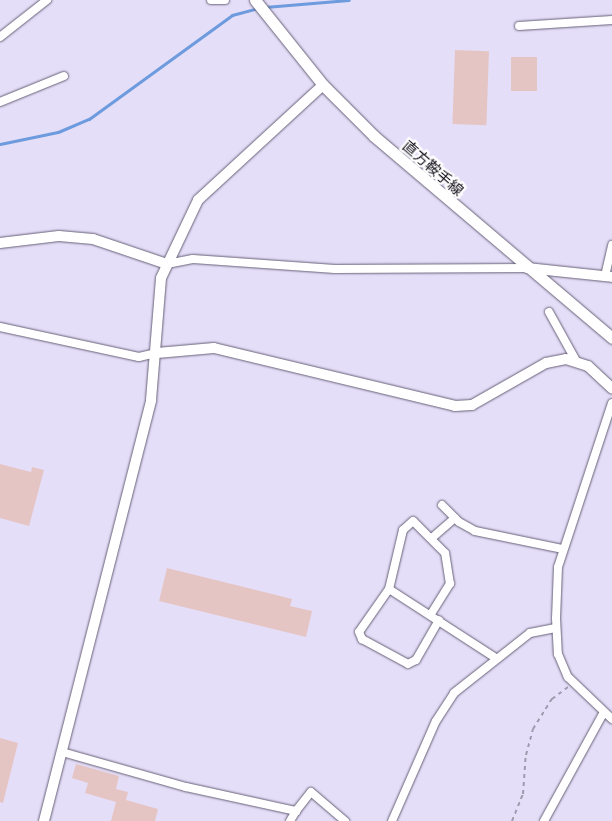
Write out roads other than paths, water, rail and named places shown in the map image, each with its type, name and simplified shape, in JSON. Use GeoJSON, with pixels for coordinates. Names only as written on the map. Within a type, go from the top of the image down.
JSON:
{"type":"FeatureCollection","features":[{"type":"Feature","properties":{"kind":"main road","name":"直方鞍手線"},"geometry":{"type":"LineString","coordinates":[[255,0],[323,85],[424,182],[612,338]]}},
{"type":"Feature","properties":{"kind":"street"},"geometry":{"type":"LineString","coordinates":[[0,37],[48,0]]}},
{"type":"Feature","properties":{"kind":"street"},"geometry":{"type":"LineString","coordinates":[[211,0],[225,0]]}},
{"type":"Feature","properties":{"kind":"street"},"geometry":{"type":"LineString","coordinates":[[519,26],[612,20]]}},
{"type":"Feature","properties":{"kind":"street"},"geometry":{"type":"LineString","coordinates":[[0,102],[64,76]]}},
{"type":"Feature","properties":{"kind":"street"},"geometry":{"type":"LineString","coordinates":[[44,821],[137,462],[157,353],[159,294],[168,264],[198,200],[323,85]]}},
{"type":"Feature","properties":{"kind":"street"},"geometry":{"type":"LineString","coordinates":[[0,243],[59,236],[93,239],[168,264],[193,258],[335,269],[527,268],[609,276],[612,246]]}},
{"type":"Feature","properties":{"kind":"street"},"geometry":{"type":"LineString","coordinates":[[549,312],[575,359],[612,388]]}},
{"type":"Feature","properties":{"kind":"street"},"geometry":{"type":"LineString","coordinates":[[0,327],[139,357],[157,353],[214,348],[455,406],[488,398],[546,363],[575,359]]}},
{"type":"Feature","properties":{"kind":"street"},"geometry":{"type":"LineString","coordinates":[[612,403],[563,549],[556,628],[558,654],[574,683],[612,719]]}},
{"type":"Feature","properties":{"kind":"street"},"geometry":{"type":"LineString","coordinates":[[442,504],[455,518],[475,531],[563,549]]}},
{"type":"Feature","properties":{"kind":"street"},"geometry":{"type":"LineString","coordinates":[[433,537],[455,518]]}},
{"type":"Feature","properties":{"kind":"street"},"geometry":{"type":"LineString","coordinates":[[431,614],[450,584],[445,553],[433,537],[413,521],[406,524],[389,589],[359,632],[362,639],[408,664],[416,660],[439,620]]}},
{"type":"Feature","properties":{"kind":"street"},"geometry":{"type":"LineString","coordinates":[[389,589],[431,614],[494,657]]}},
{"type":"Feature","properties":{"kind":"street"},"geometry":{"type":"LineString","coordinates":[[392,821],[436,721],[454,693],[494,657],[530,633],[556,628]]}},
{"type":"Feature","properties":{"kind":"street"},"geometry":{"type":"LineString","coordinates":[[544,821],[604,712]]}},
{"type":"Feature","properties":{"kind":"street"},"geometry":{"type":"LineString","coordinates":[[62,752],[186,787],[296,811]]}},
{"type":"Feature","properties":{"kind":"street"},"geometry":{"type":"LineString","coordinates":[[290,821],[311,792],[345,821]]}},
{"type":"Feature","properties":{"kind":"waterway"},"geometry":{"type":"LineString","coordinates":[[265,7],[349,0]]}},
{"type":"Feature","properties":{"kind":"waterway"},"geometry":{"type":"LineString","coordinates":[[0,144],[58,132],[89,119],[232,15],[258,8]]}}]}
